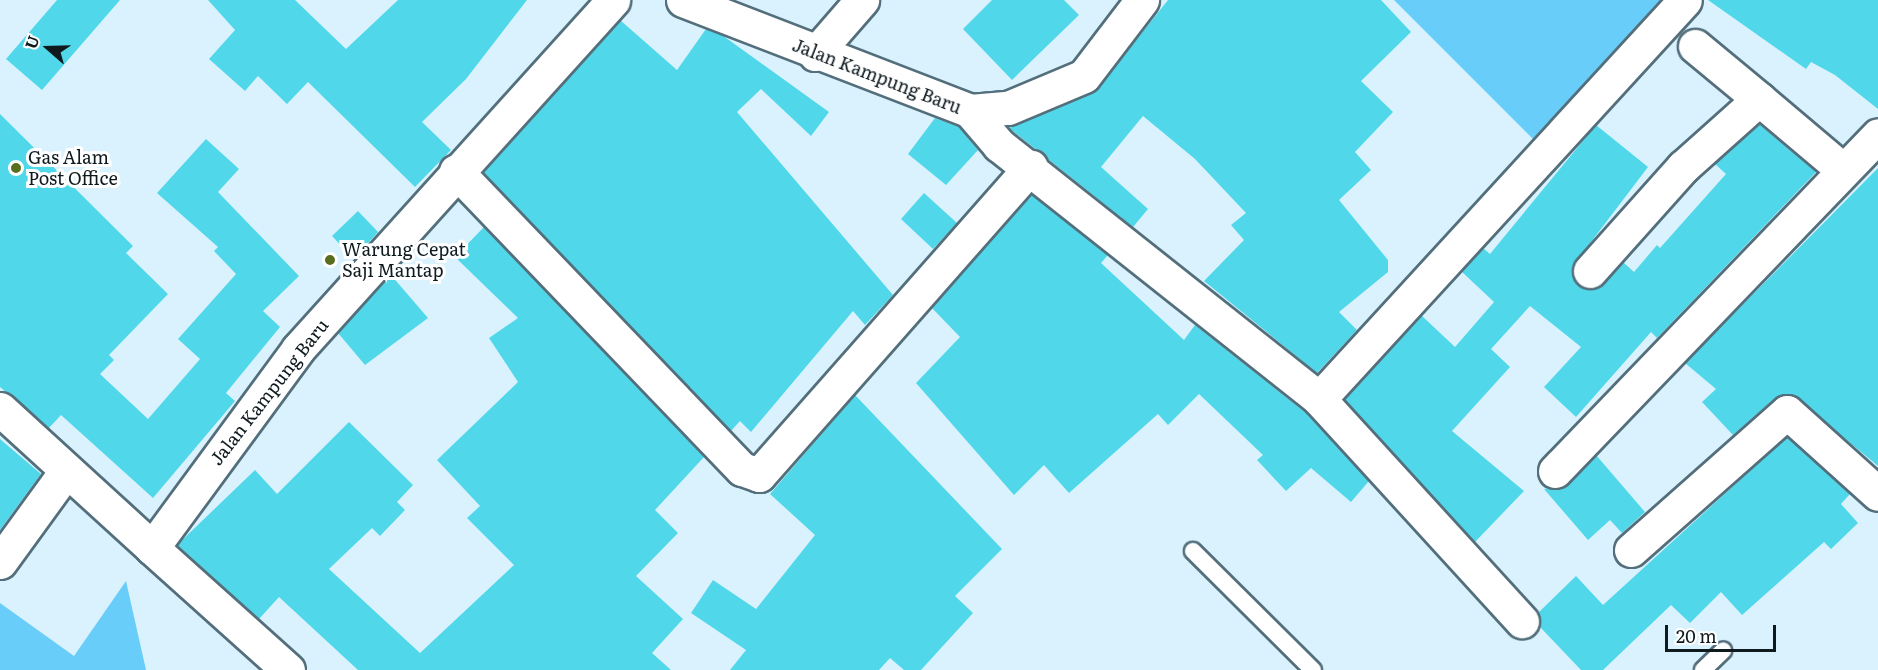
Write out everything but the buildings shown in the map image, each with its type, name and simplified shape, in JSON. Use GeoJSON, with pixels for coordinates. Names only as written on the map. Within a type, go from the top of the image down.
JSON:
{"type":"FeatureCollection","features":[{"type":"Feature","properties":{"kind":"street","name":"Jalan Kampung Baru"},"geometry":{"type":"LineString","coordinates":[[152,548],[298,349],[456,171],[613,0]]}},
{"type":"Feature","properties":{"kind":"street","name":"Jalan Kampung Baru"},"geometry":{"type":"LineString","coordinates":[[683,0],[815,54],[970,111],[1008,108],[1084,76],[1142,0]]}},
{"type":"Feature","properties":{"kind":"street"},"geometry":{"type":"LineString","coordinates":[[815,54],[862,0]]}},
{"type":"Feature","properties":{"kind":"street"},"geometry":{"type":"LineString","coordinates":[[1319,399],[1685,0]]}},
{"type":"Feature","properties":{"kind":"street"},"geometry":{"type":"LineString","coordinates":[[1695,46],[1843,170]]}},
{"type":"Feature","properties":{"kind":"street"},"geometry":{"type":"LineString","coordinates":[[1590,271],[1683,167],[1759,99]]}},
{"type":"Feature","properties":{"kind":"street"},"geometry":{"type":"LineString","coordinates":[[970,111],[999,146],[1031,167],[1319,399],[1522,621]]}},
{"type":"Feature","properties":{"kind":"street"},"geometry":{"type":"LineString","coordinates":[[1555,471],[1878,135]]}},
{"type":"Feature","properties":{"kind":"street"},"geometry":{"type":"LineString","coordinates":[[456,171],[742,469],[759,475],[1031,167]]}},
{"type":"Feature","properties":{"kind":"street"},"geometry":{"type":"LineString","coordinates":[[0,409],[288,670]]}},
{"type":"Feature","properties":{"kind":"street"},"geometry":{"type":"LineString","coordinates":[[1631,550],[1787,412],[1878,494]]}},
{"type":"Feature","properties":{"kind":"street"},"geometry":{"type":"LineString","coordinates":[[0,562],[66,471]]}},
{"type":"Feature","properties":{"kind":"lane"},"geometry":{"type":"LineString","coordinates":[[1193,551],[1313,670]]}},
{"type":"Feature","properties":{"kind":"lane"},"geometry":{"type":"LineString","coordinates":[[1703,670],[1723,651]]}},
{"type":"Feature","properties":{"kind":"shaded area"},"geometry":{"type":"Polygon","coordinates":[[[1394,0],[1664,0],[1534,140],[1394,0]]]}},
{"type":"Feature","properties":{"kind":"shaded area"},"geometry":{"type":"Polygon","coordinates":[[[126,581],[146,670],[0,670],[0,603],[74,656],[126,581]]]}},
{"type":"Feature","properties":{"kind":"place","name":"Gas Alam Post Office"},"geometry":{"type":"Point","coordinates":[16,168]}},
{"type":"Feature","properties":{"kind":"place","name":"Warung Cepat Saji Mantap"},"geometry":{"type":"Point","coordinates":[330,260]}}]}
